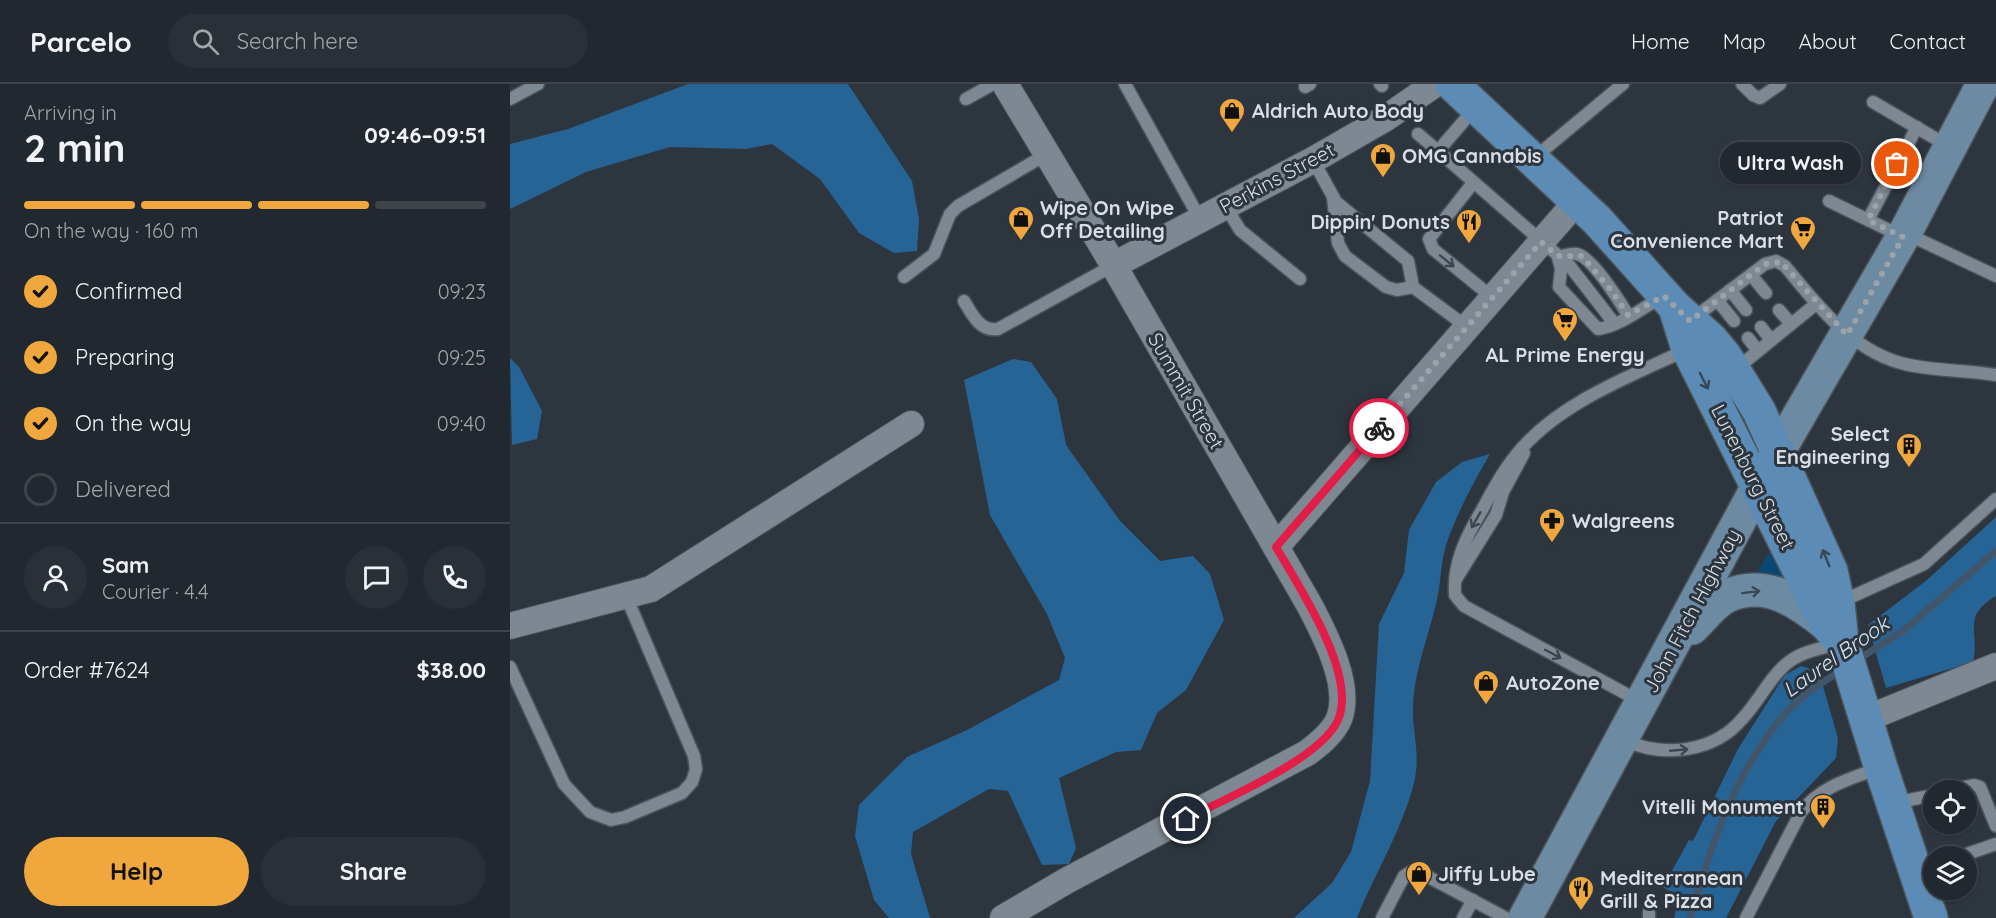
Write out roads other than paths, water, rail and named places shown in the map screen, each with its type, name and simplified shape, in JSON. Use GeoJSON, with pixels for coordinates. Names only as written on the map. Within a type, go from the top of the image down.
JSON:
{"type":"FeatureCollection","features":[{"type":"Feature","properties":{"kind":"main road","name":"Lunenburg Street"},"geometry":{"type":"LineString","coordinates":[[1452,84],[1577,201],[1680,320],[1757,488],[1836,623],[1881,768],[1919,867],[1931,918]]}},
{"type":"Feature","properties":{"kind":"main road","name":"John Fitch Highway"},"geometry":{"type":"LineString","coordinates":[[1525,918],[1757,488],[1904,235],[1983,84]]}},
{"type":"Feature","properties":{"kind":"main road","name":"Lunenburg Street"},"geometry":{"type":"LineString","coordinates":[[1680,320],[1746,361],[1759,411],[1831,571],[1836,623]]}},
{"type":"Feature","properties":{"kind":"main road"},"geometry":{"type":"LineString","coordinates":[[1672,649],[1716,604],[1737,594],[1758,591],[1778,593],[1794,599],[1836,623]]}},
{"type":"Feature","properties":{"kind":"street","name":"Perkins Street"},"geometry":{"type":"LineString","coordinates":[[1113,265],[1313,160],[1408,104],[1435,84]]}},
{"type":"Feature","properties":{"kind":"street","name":"Summit Street"},"geometry":{"type":"LineString","coordinates":[[1004,918],[1066,881],[1307,753],[1334,728],[1341,707],[1338,673],[1331,650],[1276,547],[1008,86]]}},
{"type":"Feature","properties":{"kind":"street"},"geometry":{"type":"LineString","coordinates":[[1276,547],[1493,298],[1550,249],[1577,201]]}},
{"type":"Feature","properties":{"kind":"street"},"geometry":{"type":"LineString","coordinates":[[510,626],[651,589],[911,424]]}},
{"type":"Feature","properties":{"kind":"street"},"geometry":{"type":"LineString","coordinates":[[1863,706],[1996,666]]}},
{"type":"Feature","properties":{"kind":"lane"},"geometry":{"type":"LineString","coordinates":[[510,99],[538,84]]}},
{"type":"Feature","properties":{"kind":"lane"},"geometry":{"type":"LineString","coordinates":[[1125,84],[1200,219]]}},
{"type":"Feature","properties":{"kind":"lane"},"geometry":{"type":"LineString","coordinates":[[1532,159],[1623,84]]}},
{"type":"Feature","properties":{"kind":"lane"},"geometry":{"type":"LineString","coordinates":[[1742,84],[1753,95],[1761,98],[1780,84]]}},
{"type":"Feature","properties":{"kind":"lane"},"geometry":{"type":"LineString","coordinates":[[966,99],[1008,86]]}},
{"type":"Feature","properties":{"kind":"lane"},"geometry":{"type":"LineString","coordinates":[[1873,102],[1951,147]]}},
{"type":"Feature","properties":{"kind":"lane"},"geometry":{"type":"LineString","coordinates":[[1438,152],[1476,106]]}},
{"type":"Feature","properties":{"kind":"lane"},"geometry":{"type":"LineString","coordinates":[[1868,220],[1917,127]]}},
{"type":"Feature","properties":{"kind":"lane"},"geometry":{"type":"LineString","coordinates":[[1418,134],[1575,273],[1614,323]]}},
{"type":"Feature","properties":{"kind":"lane"},"geometry":{"type":"LineString","coordinates":[[904,277],[934,254],[950,214],[958,206],[1047,154]]}},
{"type":"Feature","properties":{"kind":"lane"},"geometry":{"type":"LineString","coordinates":[[1313,160],[1341,207],[1403,255],[1411,268],[1413,287]]}},
{"type":"Feature","properties":{"kind":"lane"},"geometry":{"type":"LineString","coordinates":[[1473,183],[1429,239],[1433,249],[1493,298]]}},
{"type":"Feature","properties":{"kind":"lane"},"geometry":{"type":"LineString","coordinates":[[1333,197],[1338,243],[1345,256],[1386,287],[1397,290],[1413,287],[1467,327]]}},
{"type":"Feature","properties":{"kind":"lane"},"geometry":{"type":"LineString","coordinates":[[1829,201],[1996,276]]}},
{"type":"Feature","properties":{"kind":"lane"},"geometry":{"type":"LineString","coordinates":[[1226,207],[1240,230],[1300,279]]}},
{"type":"Feature","properties":{"kind":"lane"},"geometry":{"type":"LineString","coordinates":[[1550,249],[1582,256],[1611,290],[1628,315]]}},
{"type":"Feature","properties":{"kind":"lane"},"geometry":{"type":"LineString","coordinates":[[1550,249],[1561,268],[1559,287],[1593,327],[1603,328],[1628,315],[1680,320]]}},
{"type":"Feature","properties":{"kind":"lane"},"geometry":{"type":"LineString","coordinates":[[1642,703],[1464,606],[1455,596],[1454,583],[1465,539],[1507,466],[1531,438],[1585,401],[1680,320],[1717,300],[1765,264],[1781,262],[1816,304],[1847,335],[1888,360],[1910,366],[1996,375]]}},
{"type":"Feature","properties":{"kind":"lane"},"geometry":{"type":"LineString","coordinates":[[964,301],[978,323],[991,330],[998,329],[1113,265]]}},
{"type":"Feature","properties":{"kind":"lane"},"geometry":{"type":"LineString","coordinates":[[1751,275],[1766,294]]}},
{"type":"Feature","properties":{"kind":"lane"},"geometry":{"type":"LineString","coordinates":[[1730,290],[1746,310]]}},
{"type":"Feature","properties":{"kind":"lane"},"geometry":{"type":"LineString","coordinates":[[1717,300],[1734,321]]}},
{"type":"Feature","properties":{"kind":"lane"},"geometry":{"type":"LineString","coordinates":[[1746,361],[1816,304]]}},
{"type":"Feature","properties":{"kind":"lane"},"geometry":{"type":"LineString","coordinates":[[1779,310],[1791,324]]}},
{"type":"Feature","properties":{"kind":"lane"},"geometry":{"type":"LineString","coordinates":[[1761,327],[1771,340]]}},
{"type":"Feature","properties":{"kind":"lane"},"geometry":{"type":"LineString","coordinates":[[1746,361],[1748,338]]}},
{"type":"Feature","properties":{"kind":"lane"},"geometry":{"type":"LineString","coordinates":[[1623,739],[1647,748],[1665,751],[1702,746],[1742,720],[1789,662],[1804,654],[1836,623],[1924,564],[1996,499]]}},
{"type":"Feature","properties":{"kind":"lane"},"geometry":{"type":"LineString","coordinates":[[510,667],[564,784],[590,812],[611,819],[625,817],[682,793],[692,782],[694,756],[626,596]]}},
{"type":"Feature","properties":{"kind":"lane"},"geometry":{"type":"LineString","coordinates":[[1746,918],[1801,812],[1812,797],[1826,789],[1881,768]]}},
{"type":"Feature","properties":{"kind":"lane"},"geometry":{"type":"LineString","coordinates":[[1977,786],[1980,787],[1996,826]]}},
{"type":"Feature","properties":{"kind":"lane"},"geometry":{"type":"LineString","coordinates":[[1893,803],[1923,797]]}},
{"type":"Feature","properties":{"kind":"lane"},"geometry":{"type":"LineString","coordinates":[[1977,851],[1996,844]]}},
{"type":"Feature","properties":{"kind":"lane"},"geometry":{"type":"LineString","coordinates":[[1387,916],[1404,876],[1412,871],[1421,873],[1506,918]]}},
{"type":"Feature","properties":{"kind":"lane"},"geometry":{"type":"LineString","coordinates":[[1463,918],[1473,900]]}},
{"type":"Feature","properties":{"kind":"waterway","name":"Laurel Brook"},"geometry":{"type":"LineString","coordinates":[[1857,660],[1903,631],[1996,551]]}},
{"type":"Feature","properties":{"kind":"waterway","name":"Laurel Brook"},"geometry":{"type":"LineString","coordinates":[[1690,918],[1726,811],[1751,761],[1790,708],[1842,670]]}},
{"type":"Feature","properties":{"kind":"place","name":"Aldrich Auto Body"},"geometry":{"type":"Point","coordinates":[1232,134]}},
{"type":"Feature","properties":{"kind":"place","name":"Ultra Wash"},"geometry":{"type":"Point","coordinates":[1897,164]}},
{"type":"Feature","properties":{"kind":"place","name":"OMG Cannabis"},"geometry":{"type":"Point","coordinates":[1383,179]}},
{"type":"Feature","properties":{"kind":"place","name":"Wipe On Wipe Off Detailing"},"geometry":{"type":"Point","coordinates":[1021,242]}},
{"type":"Feature","properties":{"kind":"place","name":"Dippin' Donuts"},"geometry":{"type":"Point","coordinates":[1469,245]}},
{"type":"Feature","properties":{"kind":"place","name":"Patriot Convenience Mart"},"geometry":{"type":"Point","coordinates":[1803,252]}},
{"type":"Feature","properties":{"kind":"place","name":"AL Prime Energy"},"geometry":{"type":"Point","coordinates":[1565,343]}},
{"type":"Feature","properties":{"kind":"place","name":"Select Engineering"},"geometry":{"type":"Point","coordinates":[1909,469]}},
{"type":"Feature","properties":{"kind":"place","name":"Walgreens"},"geometry":{"type":"Point","coordinates":[1552,544]}},
{"type":"Feature","properties":{"kind":"place","name":"AutoZone"},"geometry":{"type":"Point","coordinates":[1486,706]}},
{"type":"Feature","properties":{"kind":"place","name":"Vitelli Monument"},"geometry":{"type":"Point","coordinates":[1823,830]}},
{"type":"Feature","properties":{"kind":"place","name":"Jiffy Lube"},"geometry":{"type":"Point","coordinates":[1419,897]}},
{"type":"Feature","properties":{"kind":"place","name":"Mediterranean Grill & Pizza"},"geometry":{"type":"Point","coordinates":[1581,912]}}]}
